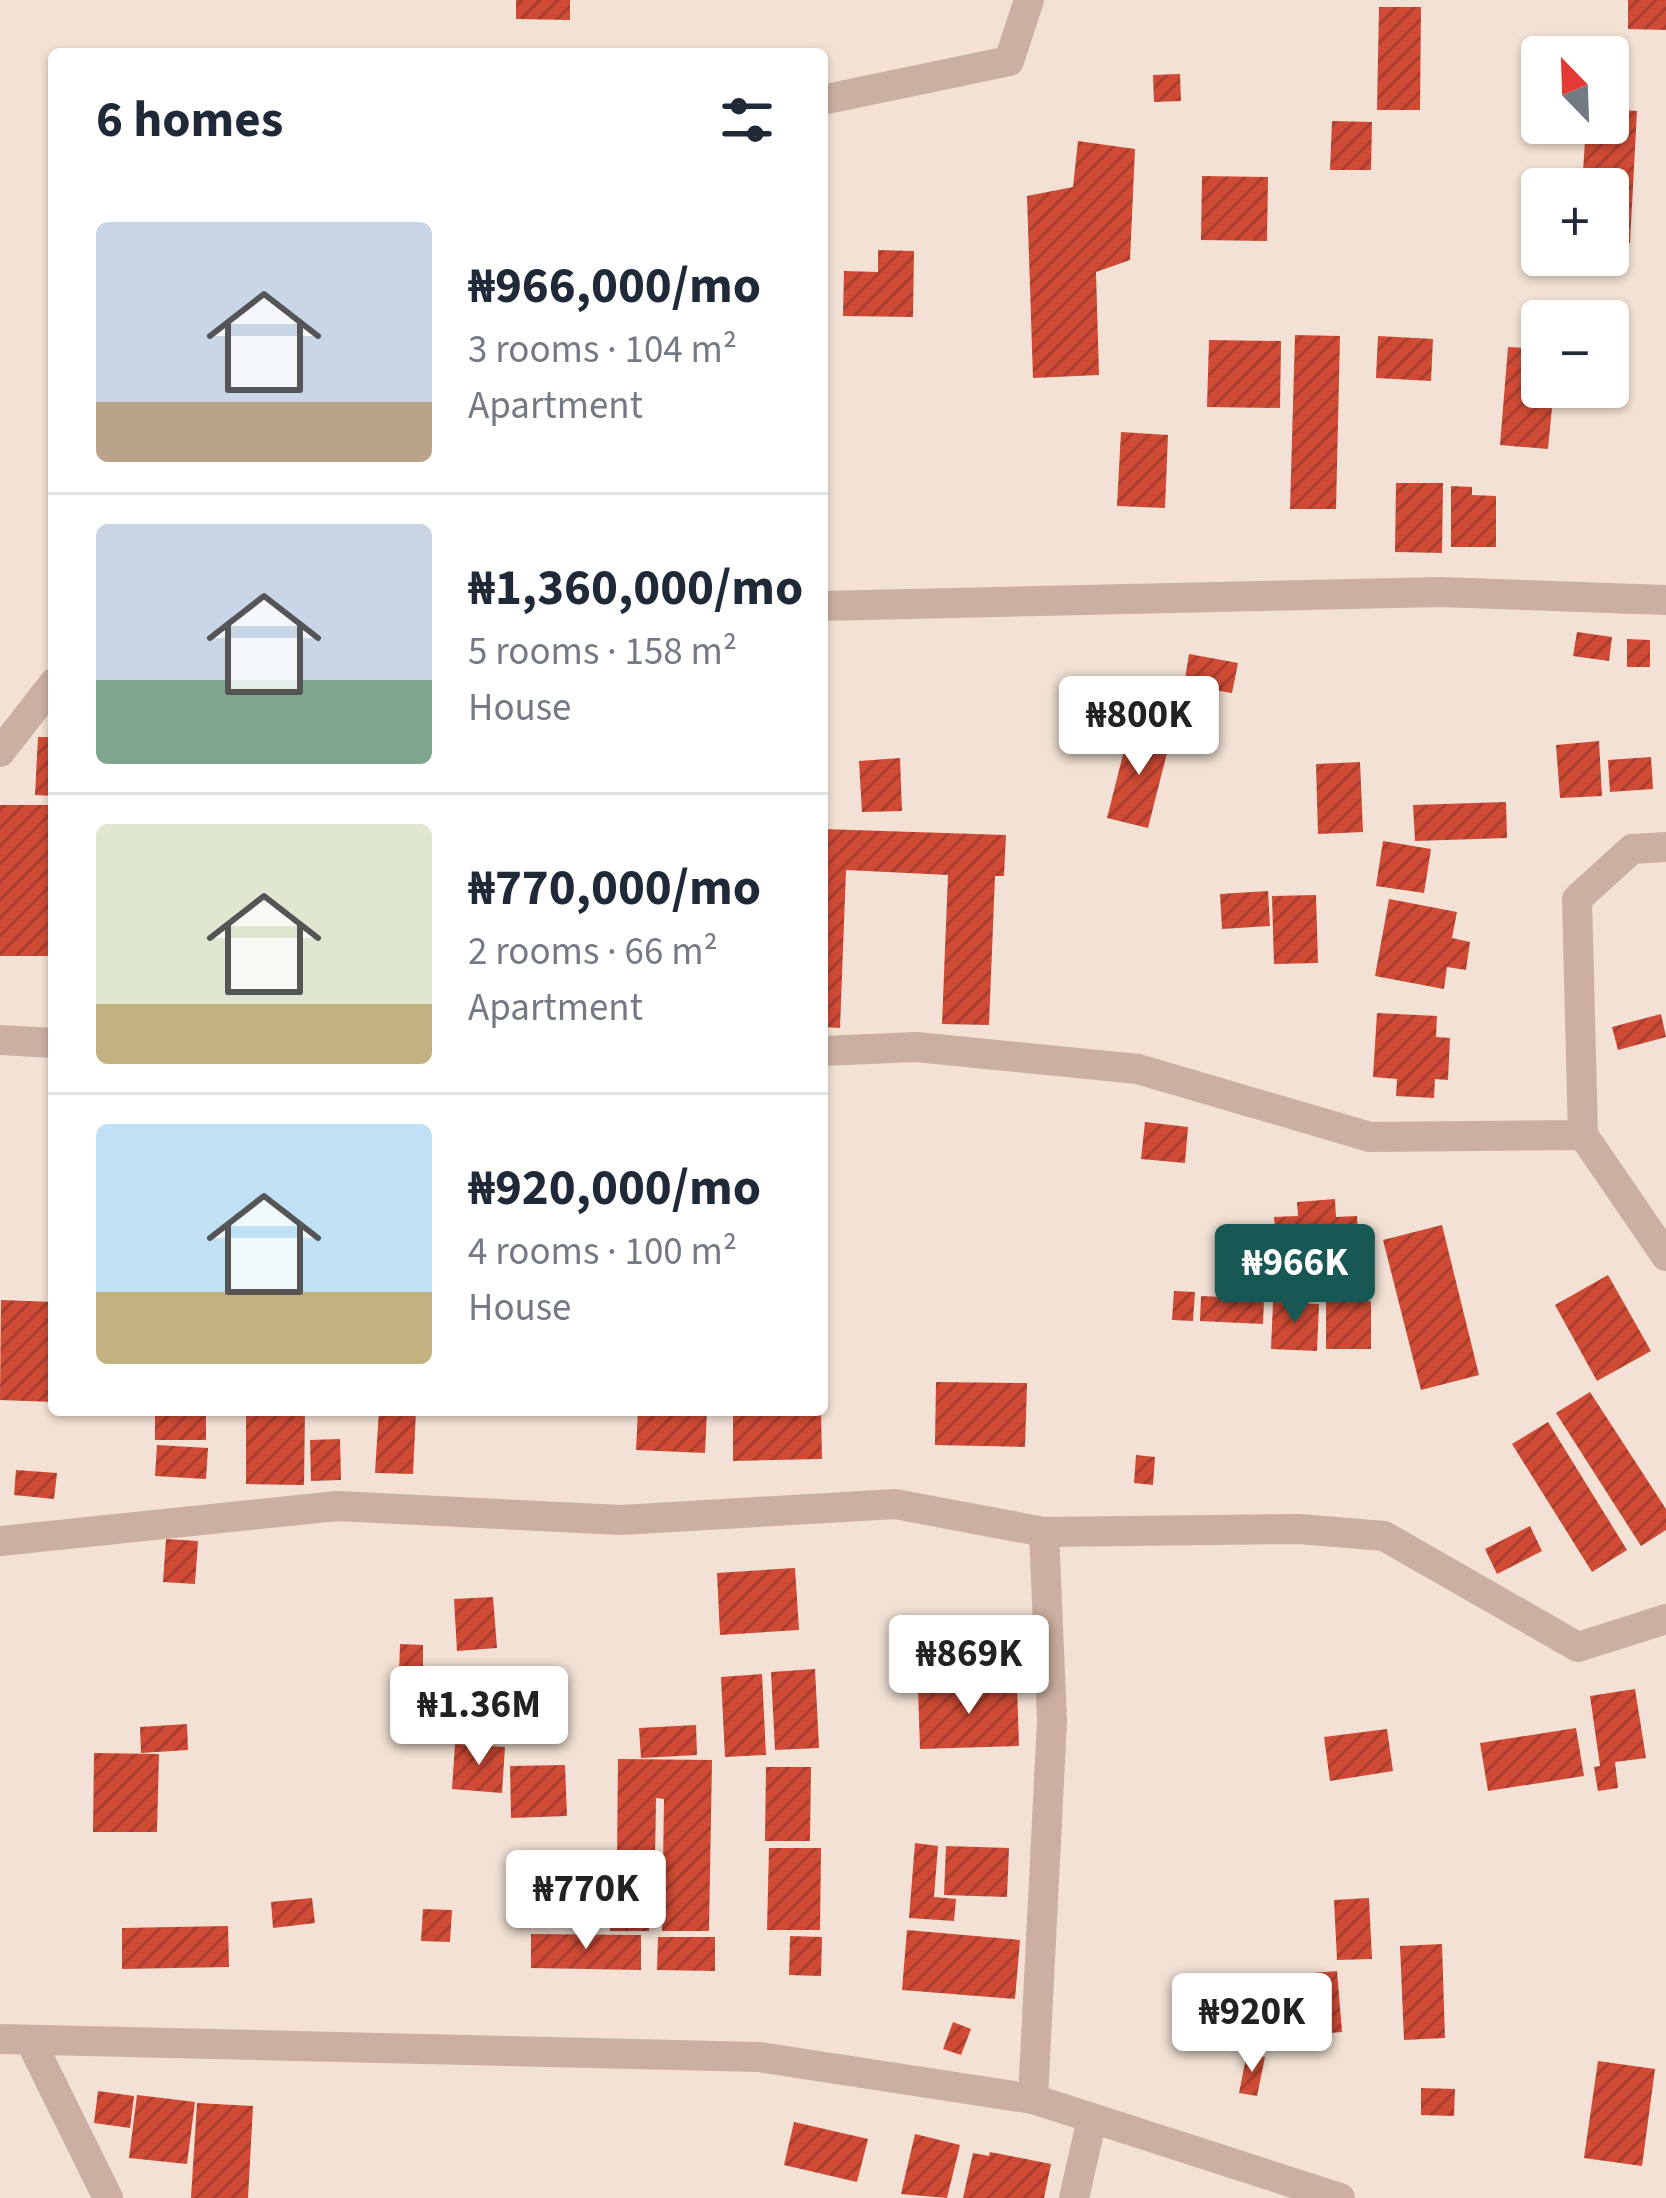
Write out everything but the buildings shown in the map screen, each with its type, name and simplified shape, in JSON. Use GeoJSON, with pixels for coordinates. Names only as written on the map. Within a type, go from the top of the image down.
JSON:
{"type":"FeatureCollection","features":[{"type":"Feature","properties":{"kind":"street"},"geometry":{"type":"LineString","coordinates":[[828,99],[1009,61],[1029,0]]}},
{"type":"Feature","properties":{"kind":"street"},"geometry":{"type":"LineString","coordinates":[[828,606],[1442,592],[1666,600]]}},
{"type":"Feature","properties":{"kind":"street"},"geometry":{"type":"LineString","coordinates":[[0,752],[48,691]]}},
{"type":"Feature","properties":{"kind":"street"},"geometry":{"type":"LineString","coordinates":[[1666,847],[1632,849],[1577,899],[1583,1135],[1666,1256]]}},
{"type":"Feature","properties":{"kind":"street"},"geometry":{"type":"LineString","coordinates":[[0,1040],[48,1043]]}},
{"type":"Feature","properties":{"kind":"street"},"geometry":{"type":"LineString","coordinates":[[828,1051],[916,1047],[1138,1070],[1370,1138],[1583,1135]]}},
{"type":"Feature","properties":{"kind":"street"},"geometry":{"type":"LineString","coordinates":[[0,1540],[337,1506],[620,1520],[895,1504],[1044,1532],[1160,1528],[1384,1536],[1578,1647],[1666,1619]]}},
{"type":"Feature","properties":{"kind":"street"},"geometry":{"type":"LineString","coordinates":[[1033,2099],[1052,1721],[1044,1532]]}},
{"type":"Feature","properties":{"kind":"street"},"geometry":{"type":"LineString","coordinates":[[15,2039],[759,2057],[1033,2099],[1340,2198]]}},
{"type":"Feature","properties":{"kind":"street"},"geometry":{"type":"LineString","coordinates":[[15,2039],[108,2198]]}},
{"type":"Feature","properties":{"kind":"street"},"geometry":{"type":"LineString","coordinates":[[1074,2198],[1092,2119]]}}]}
